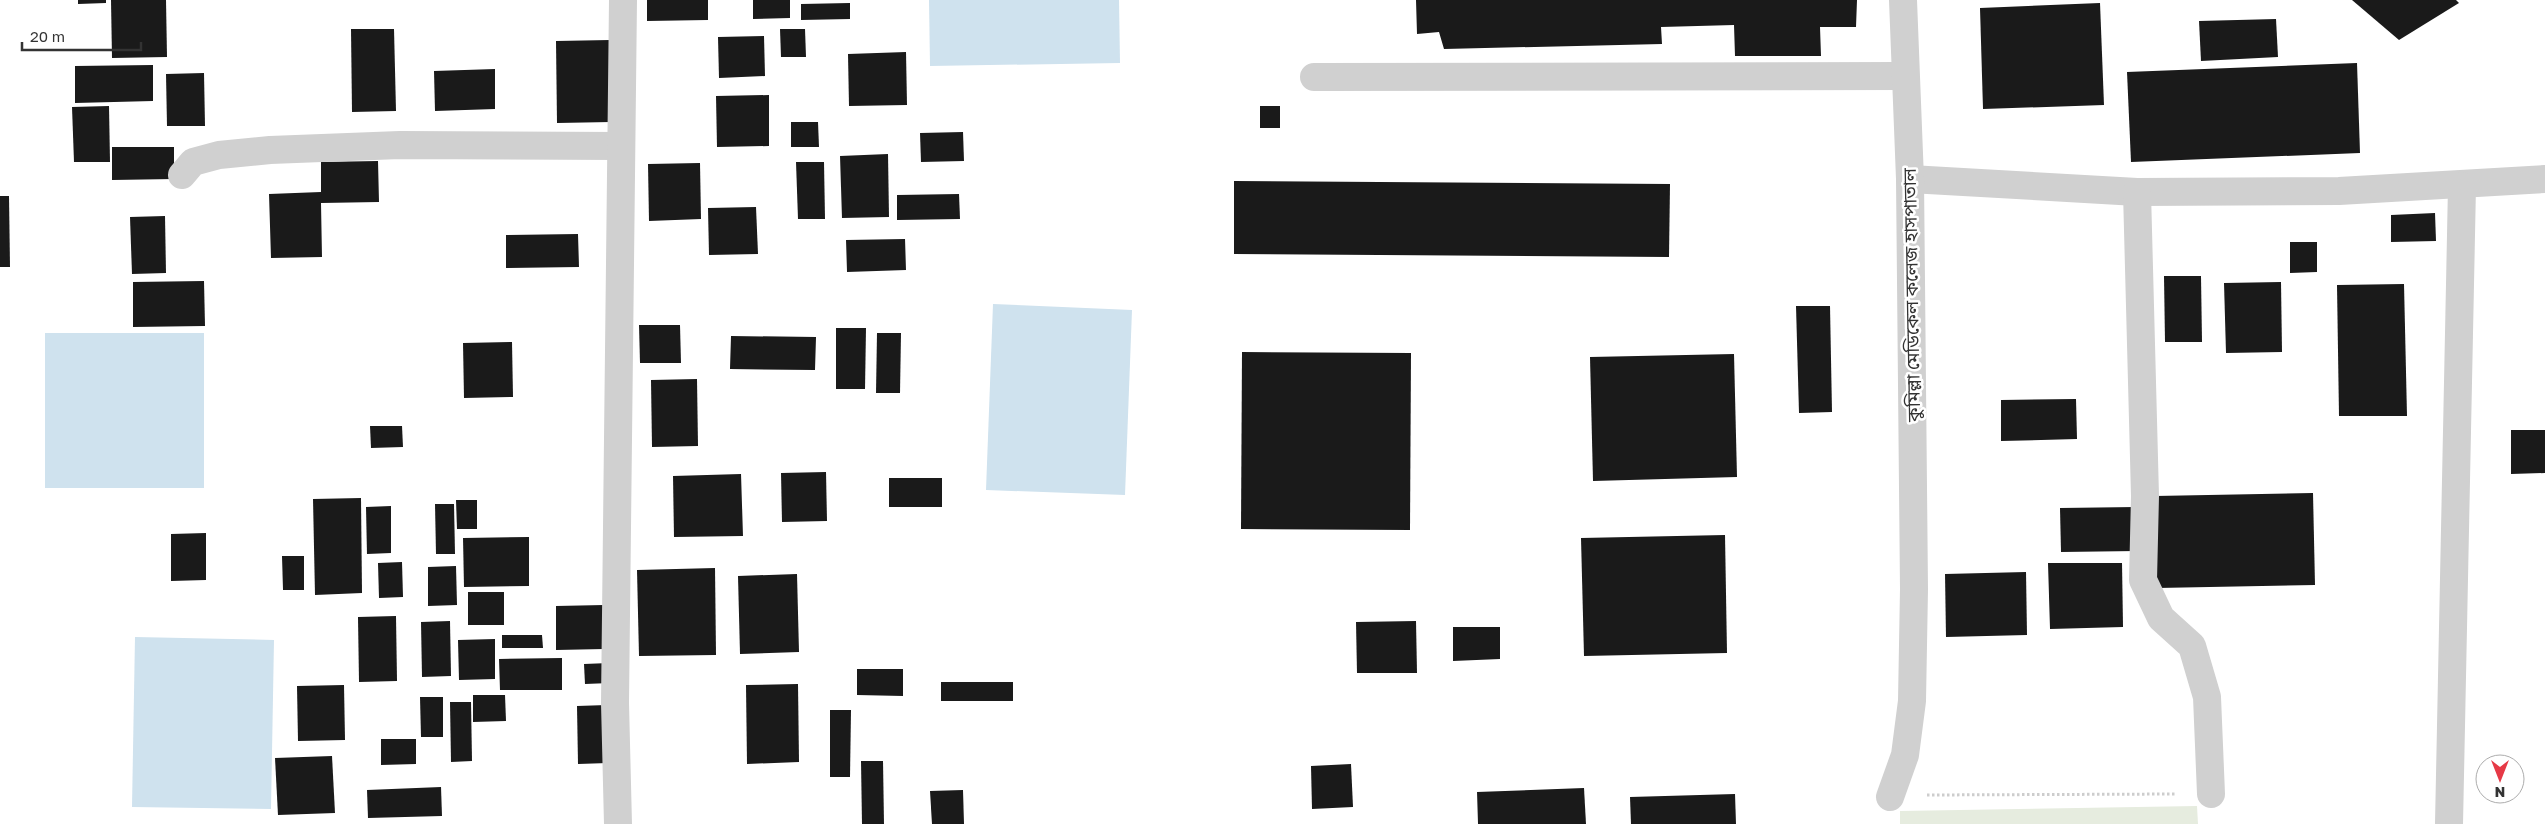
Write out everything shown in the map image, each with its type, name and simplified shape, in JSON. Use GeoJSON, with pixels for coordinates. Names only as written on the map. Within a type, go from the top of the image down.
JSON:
{"type":"FeatureCollection","features":[{"type":"Feature","properties":{"kind":"street"},"geometry":{"type":"LineString","coordinates":[[618,824],[615,703],[623,0]]}},
{"type":"Feature","properties":{"kind":"street","name":"কুমিল্লা মেডিকেল কলেজ হাসপাতাল"},"geometry":{"type":"LineString","coordinates":[[1890,797],[1905,755],[1910,719],[1914,589],[1910,179],[1903,0]]}},
{"type":"Feature","properties":{"kind":"street"},"geometry":{"type":"LineString","coordinates":[[1314,77],[1905,76]]}},
{"type":"Feature","properties":{"kind":"street"},"geometry":{"type":"LineString","coordinates":[[182,175],[193,162],[219,155],[270,150],[400,145],[620,146]]}},
{"type":"Feature","properties":{"kind":"street"},"geometry":{"type":"LineString","coordinates":[[1910,179],[2137,192],[2339,191],[2462,186],[2545,179]]}},
{"type":"Feature","properties":{"kind":"street"},"geometry":{"type":"LineString","coordinates":[[2449,824],[2462,186]]}},
{"type":"Feature","properties":{"kind":"street"},"geometry":{"type":"LineString","coordinates":[[2137,192],[2145,496],[2143,580],[2162,618],[2192,646],[2207,698],[2211,794]]}},
{"type":"Feature","properties":{"kind":"path"},"geometry":{"type":"LineString","coordinates":[[1890,797],[1947,794],[2211,794]]}},
{"type":"Feature","properties":{"kind":"shaded area"},"geometry":{"type":"Polygon","coordinates":[[[2197,806],[2198,824],[1900,824],[1900,811],[2197,806]]]}},
{"type":"Feature","properties":{"kind":"water"},"geometry":{"type":"Polygon","coordinates":[[[929,0],[1119,0],[1120,63],[930,66],[929,0]]]}},
{"type":"Feature","properties":{"kind":"water"},"geometry":{"type":"Polygon","coordinates":[[[993,304],[1132,310],[1125,495],[986,490],[993,304]]]}},
{"type":"Feature","properties":{"kind":"water"},"geometry":{"type":"Polygon","coordinates":[[[45,333],[204,333],[204,488],[45,488],[45,333]]]}},
{"type":"Feature","properties":{"kind":"water"},"geometry":{"type":"Polygon","coordinates":[[[135,637],[274,640],[271,809],[132,807],[135,637]]]}},
{"type":"Feature","properties":{"kind":"building"},"geometry":{"type":"Polygon","coordinates":[[[78,0],[106,0],[106,3],[78,4],[78,0]]]}},
{"type":"Feature","properties":{"kind":"building"},"geometry":{"type":"Polygon","coordinates":[[[111,0],[166,0],[167,57],[112,58],[111,0]]]}},
{"type":"Feature","properties":{"kind":"building"},"geometry":{"type":"Polygon","coordinates":[[[647,0],[708,0],[708,20],[647,21],[647,0]]]}},
{"type":"Feature","properties":{"kind":"building"},"geometry":{"type":"Polygon","coordinates":[[[753,0],[790,0],[790,18],[753,19],[753,0]]]}},
{"type":"Feature","properties":{"kind":"building"},"geometry":{"type":"Polygon","coordinates":[[[1416,0],[1857,0],[1856,27],[1820,27],[1821,56],[1735,56],[1734,25],[1661,27],[1662,44],[1444,49],[1439,32],[1417,34],[1416,0]]]}},
{"type":"Feature","properties":{"kind":"building"},"geometry":{"type":"Polygon","coordinates":[[[2352,0],[2456,0],[2459,3],[2399,40],[2352,0]]]}},
{"type":"Feature","properties":{"kind":"building"},"geometry":{"type":"Polygon","coordinates":[[[850,3],[850,19],[801,20],[801,4],[850,3]]]}},
{"type":"Feature","properties":{"kind":"building"},"geometry":{"type":"Polygon","coordinates":[[[2100,3],[2104,105],[1983,109],[1980,8],[2100,3]]]}},
{"type":"Feature","properties":{"kind":"building"},"geometry":{"type":"Polygon","coordinates":[[[2276,19],[2278,57],[2201,61],[2199,21],[2276,19]]]}},
{"type":"Feature","properties":{"kind":"building"},"geometry":{"type":"Polygon","coordinates":[[[351,29],[394,29],[396,111],[352,112],[351,29]]]}},
{"type":"Feature","properties":{"kind":"building"},"geometry":{"type":"Polygon","coordinates":[[[780,29],[805,29],[806,57],[781,57],[780,29]]]}},
{"type":"Feature","properties":{"kind":"building"},"geometry":{"type":"Polygon","coordinates":[[[764,36],[765,76],[719,78],[718,37],[764,36]]]}},
{"type":"Feature","properties":{"kind":"building"},"geometry":{"type":"Polygon","coordinates":[[[610,40],[611,122],[557,123],[556,41],[610,40]]]}},
{"type":"Feature","properties":{"kind":"building"},"geometry":{"type":"Polygon","coordinates":[[[906,52],[907,105],[849,106],[848,54],[906,52]]]}},
{"type":"Feature","properties":{"kind":"building"},"geometry":{"type":"Polygon","coordinates":[[[2357,63],[2360,153],[2131,162],[2127,72],[2357,63]]]}},
{"type":"Feature","properties":{"kind":"building"},"geometry":{"type":"Polygon","coordinates":[[[153,65],[153,101],[75,103],[75,66],[153,65]]]}},
{"type":"Feature","properties":{"kind":"building"},"geometry":{"type":"Polygon","coordinates":[[[495,69],[495,109],[435,111],[434,71],[495,69]]]}},
{"type":"Feature","properties":{"kind":"building"},"geometry":{"type":"Polygon","coordinates":[[[204,73],[205,126],[167,126],[166,74],[204,73]]]}},
{"type":"Feature","properties":{"kind":"building"},"geometry":{"type":"Polygon","coordinates":[[[769,95],[769,146],[717,147],[716,96],[769,95]]]}},
{"type":"Feature","properties":{"kind":"building"},"geometry":{"type":"Polygon","coordinates":[[[109,106],[110,162],[74,162],[72,107],[109,106]]]}},
{"type":"Feature","properties":{"kind":"building"},"geometry":{"type":"Polygon","coordinates":[[[1260,106],[1280,106],[1280,128],[1260,128],[1260,106]]]}},
{"type":"Feature","properties":{"kind":"building"},"geometry":{"type":"Polygon","coordinates":[[[791,122],[818,122],[819,147],[791,147],[791,122]]]}},
{"type":"Feature","properties":{"kind":"building"},"geometry":{"type":"Polygon","coordinates":[[[963,132],[964,161],[921,162],[920,133],[963,132]]]}},
{"type":"Feature","properties":{"kind":"building"},"geometry":{"type":"Polygon","coordinates":[[[112,147],[174,147],[174,179],[112,180],[112,147]]]}},
{"type":"Feature","properties":{"kind":"building"},"geometry":{"type":"Polygon","coordinates":[[[888,154],[889,217],[842,218],[840,156],[888,154]]]}},
{"type":"Feature","properties":{"kind":"building"},"geometry":{"type":"Polygon","coordinates":[[[378,161],[379,202],[321,203],[322,257],[271,258],[269,194],[321,192],[321,162],[378,161]]]}},
{"type":"Feature","properties":{"kind":"building"},"geometry":{"type":"Polygon","coordinates":[[[796,162],[824,162],[825,219],[798,219],[796,162]]]}},
{"type":"Feature","properties":{"kind":"building"},"geometry":{"type":"Polygon","coordinates":[[[700,163],[701,219],[649,221],[648,164],[700,163]]]}},
{"type":"Feature","properties":{"kind":"building"},"geometry":{"type":"Polygon","coordinates":[[[1234,181],[1670,184],[1669,257],[1234,254],[1234,181]]]}},
{"type":"Feature","properties":{"kind":"building"},"geometry":{"type":"Polygon","coordinates":[[[959,194],[960,219],[897,220],[897,195],[959,194]]]}},
{"type":"Feature","properties":{"kind":"building"},"geometry":{"type":"Polygon","coordinates":[[[0,196],[9,196],[10,267],[0,267],[0,196]]]}},
{"type":"Feature","properties":{"kind":"building"},"geometry":{"type":"Polygon","coordinates":[[[756,207],[758,254],[709,255],[708,208],[756,207]]]}},
{"type":"Feature","properties":{"kind":"building"},"geometry":{"type":"Polygon","coordinates":[[[2435,213],[2436,241],[2391,242],[2391,215],[2435,213]]]}},
{"type":"Feature","properties":{"kind":"building"},"geometry":{"type":"Polygon","coordinates":[[[165,216],[166,273],[132,274],[130,217],[165,216]]]}},
{"type":"Feature","properties":{"kind":"building"},"geometry":{"type":"Polygon","coordinates":[[[578,234],[579,267],[506,268],[506,235],[578,234]]]}},
{"type":"Feature","properties":{"kind":"building"},"geometry":{"type":"Polygon","coordinates":[[[905,239],[906,270],[847,272],[846,240],[905,239]]]}},
{"type":"Feature","properties":{"kind":"building"},"geometry":{"type":"Polygon","coordinates":[[[2290,242],[2317,242],[2317,272],[2290,273],[2290,242]]]}},
{"type":"Feature","properties":{"kind":"building"},"geometry":{"type":"Polygon","coordinates":[[[2164,276],[2201,276],[2202,342],[2165,342],[2164,276]]]}},
{"type":"Feature","properties":{"kind":"building"},"geometry":{"type":"Polygon","coordinates":[[[204,281],[205,326],[133,327],[133,282],[204,281]]]}},
{"type":"Feature","properties":{"kind":"building"},"geometry":{"type":"Polygon","coordinates":[[[2281,282],[2282,352],[2226,353],[2224,283],[2281,282]]]}},
{"type":"Feature","properties":{"kind":"building"},"geometry":{"type":"Polygon","coordinates":[[[2404,284],[2407,416],[2339,416],[2337,285],[2404,284]]]}},
{"type":"Feature","properties":{"kind":"building"},"geometry":{"type":"Polygon","coordinates":[[[1796,306],[1830,306],[1832,412],[1799,413],[1796,306]]]}},
{"type":"Feature","properties":{"kind":"building"},"geometry":{"type":"Polygon","coordinates":[[[639,325],[680,325],[681,363],[640,363],[639,325]]]}},
{"type":"Feature","properties":{"kind":"building"},"geometry":{"type":"Polygon","coordinates":[[[836,328],[866,328],[865,389],[836,389],[836,328]]]}},
{"type":"Feature","properties":{"kind":"building"},"geometry":{"type":"Polygon","coordinates":[[[877,333],[901,333],[900,393],[876,393],[877,333]]]}},
{"type":"Feature","properties":{"kind":"building"},"geometry":{"type":"Polygon","coordinates":[[[731,336],[816,337],[815,370],[730,369],[731,336]]]}},
{"type":"Feature","properties":{"kind":"building"},"geometry":{"type":"Polygon","coordinates":[[[512,342],[513,397],[464,398],[463,343],[512,342]]]}},
{"type":"Feature","properties":{"kind":"building"},"geometry":{"type":"Polygon","coordinates":[[[1242,352],[1411,353],[1410,530],[1241,529],[1242,352]]]}},
{"type":"Feature","properties":{"kind":"building"},"geometry":{"type":"Polygon","coordinates":[[[1734,354],[1737,477],[1593,481],[1590,357],[1734,354]]]}},
{"type":"Feature","properties":{"kind":"building"},"geometry":{"type":"Polygon","coordinates":[[[697,379],[698,446],[652,447],[651,380],[697,379]]]}},
{"type":"Feature","properties":{"kind":"building"},"geometry":{"type":"Polygon","coordinates":[[[2076,399],[2077,439],[2001,441],[2001,400],[2076,399]]]}},
{"type":"Feature","properties":{"kind":"building"},"geometry":{"type":"Polygon","coordinates":[[[370,426],[402,426],[403,447],[371,448],[370,426]]]}},
{"type":"Feature","properties":{"kind":"building"},"geometry":{"type":"Polygon","coordinates":[[[2511,430],[2545,430],[2545,473],[2511,474],[2511,430]]]}},
{"type":"Feature","properties":{"kind":"building"},"geometry":{"type":"Polygon","coordinates":[[[826,472],[827,521],[782,522],[781,473],[826,472]]]}},
{"type":"Feature","properties":{"kind":"building"},"geometry":{"type":"Polygon","coordinates":[[[741,474],[743,536],[674,537],[673,476],[741,474]]]}},
{"type":"Feature","properties":{"kind":"building"},"geometry":{"type":"Polygon","coordinates":[[[889,478],[942,478],[942,507],[889,507],[889,478]]]}},
{"type":"Feature","properties":{"kind":"building"},"geometry":{"type":"Polygon","coordinates":[[[2313,493],[2315,585],[2157,588],[2155,496],[2313,493]]]}},
{"type":"Feature","properties":{"kind":"building"},"geometry":{"type":"Polygon","coordinates":[[[361,498],[362,593],[315,595],[313,499],[361,498]]]}},
{"type":"Feature","properties":{"kind":"building"},"geometry":{"type":"Polygon","coordinates":[[[456,500],[477,500],[477,529],[457,529],[456,500]]]}},
{"type":"Feature","properties":{"kind":"building"},"geometry":{"type":"Polygon","coordinates":[[[435,504],[454,504],[455,554],[436,554],[435,504]]]}},
{"type":"Feature","properties":{"kind":"building"},"geometry":{"type":"Polygon","coordinates":[[[391,506],[391,553],[367,554],[366,507],[391,506]]]}},
{"type":"Feature","properties":{"kind":"building"},"geometry":{"type":"Polygon","coordinates":[[[2136,507],[2137,551],[2061,552],[2060,508],[2136,507]]]}},
{"type":"Feature","properties":{"kind":"building"},"geometry":{"type":"Polygon","coordinates":[[[206,533],[206,580],[171,581],[171,534],[206,533]]]}},
{"type":"Feature","properties":{"kind":"building"},"geometry":{"type":"Polygon","coordinates":[[[1725,535],[1727,653],[1584,656],[1581,538],[1725,535]]]}},
{"type":"Feature","properties":{"kind":"building"},"geometry":{"type":"Polygon","coordinates":[[[529,537],[529,586],[464,587],[463,538],[529,537]]]}},
{"type":"Feature","properties":{"kind":"building"},"geometry":{"type":"Polygon","coordinates":[[[282,556],[304,556],[304,590],[283,590],[282,556]]]}},
{"type":"Feature","properties":{"kind":"building"},"geometry":{"type":"Polygon","coordinates":[[[402,562],[403,597],[379,598],[378,563],[402,562]]]}},
{"type":"Feature","properties":{"kind":"building"},"geometry":{"type":"Polygon","coordinates":[[[2048,563],[2122,563],[2123,627],[2050,629],[2048,563]]]}},
{"type":"Feature","properties":{"kind":"building"},"geometry":{"type":"Polygon","coordinates":[[[456,566],[457,605],[428,606],[428,567],[456,566]]]}},
{"type":"Feature","properties":{"kind":"building"},"geometry":{"type":"Polygon","coordinates":[[[715,568],[716,655],[639,656],[637,570],[715,568]]]}},
{"type":"Feature","properties":{"kind":"building"},"geometry":{"type":"Polygon","coordinates":[[[2026,572],[2027,635],[1946,637],[1945,574],[2026,572]]]}},
{"type":"Feature","properties":{"kind":"building"},"geometry":{"type":"Polygon","coordinates":[[[797,574],[799,652],[740,654],[738,576],[797,574]]]}},
{"type":"Feature","properties":{"kind":"building"},"geometry":{"type":"Polygon","coordinates":[[[468,592],[504,592],[504,625],[468,625],[468,592]]]}},
{"type":"Feature","properties":{"kind":"building"},"geometry":{"type":"Polygon","coordinates":[[[604,605],[604,649],[556,650],[556,606],[604,605]]]}},
{"type":"Feature","properties":{"kind":"building"},"geometry":{"type":"Polygon","coordinates":[[[396,616],[397,681],[359,682],[358,617],[396,616]]]}},
{"type":"Feature","properties":{"kind":"building"},"geometry":{"type":"Polygon","coordinates":[[[450,621],[451,676],[422,677],[421,622],[450,621]]]}},
{"type":"Feature","properties":{"kind":"building"},"geometry":{"type":"Polygon","coordinates":[[[1416,621],[1417,673],[1357,673],[1356,622],[1416,621]]]}},
{"type":"Feature","properties":{"kind":"building"},"geometry":{"type":"Polygon","coordinates":[[[1453,627],[1500,627],[1500,659],[1453,661],[1453,627]]]}},
{"type":"Feature","properties":{"kind":"building"},"geometry":{"type":"Polygon","coordinates":[[[502,635],[542,635],[543,648],[502,648],[502,635]]]}},
{"type":"Feature","properties":{"kind":"building"},"geometry":{"type":"Polygon","coordinates":[[[495,639],[495,679],[459,680],[458,640],[495,639]]]}},
{"type":"Feature","properties":{"kind":"building"},"geometry":{"type":"Polygon","coordinates":[[[562,658],[562,690],[500,690],[499,659],[562,658]]]}},
{"type":"Feature","properties":{"kind":"building"},"geometry":{"type":"Polygon","coordinates":[[[609,663],[610,683],[585,684],[584,664],[609,663]]]}},
{"type":"Feature","properties":{"kind":"building"},"geometry":{"type":"Polygon","coordinates":[[[857,669],[903,669],[903,696],[857,695],[857,669]]]}},
{"type":"Feature","properties":{"kind":"building"},"geometry":{"type":"Polygon","coordinates":[[[941,682],[1013,682],[1013,701],[941,701],[941,682]]]}},
{"type":"Feature","properties":{"kind":"building"},"geometry":{"type":"Polygon","coordinates":[[[798,684],[799,762],[747,764],[746,685],[798,684]]]}},
{"type":"Feature","properties":{"kind":"building"},"geometry":{"type":"Polygon","coordinates":[[[344,685],[345,740],[298,741],[297,686],[344,685]]]}},
{"type":"Feature","properties":{"kind":"building"},"geometry":{"type":"Polygon","coordinates":[[[473,695],[505,695],[506,721],[473,722],[473,695]]]}},
{"type":"Feature","properties":{"kind":"building"},"geometry":{"type":"Polygon","coordinates":[[[420,697],[443,697],[443,737],[421,737],[420,697]]]}},
{"type":"Feature","properties":{"kind":"building"},"geometry":{"type":"Polygon","coordinates":[[[450,702],[471,702],[472,761],[451,762],[450,702]]]}},
{"type":"Feature","properties":{"kind":"building"},"geometry":{"type":"Polygon","coordinates":[[[607,705],[608,763],[578,764],[577,706],[607,705]]]}},
{"type":"Feature","properties":{"kind":"building"},"geometry":{"type":"Polygon","coordinates":[[[830,710],[851,710],[850,777],[830,777],[830,710]]]}},
{"type":"Feature","properties":{"kind":"building"},"geometry":{"type":"Polygon","coordinates":[[[381,739],[416,739],[416,764],[381,765],[381,739]]]}},
{"type":"Feature","properties":{"kind":"building"},"geometry":{"type":"Polygon","coordinates":[[[332,756],[335,813],[278,815],[275,758],[332,756]]]}},
{"type":"Feature","properties":{"kind":"building"},"geometry":{"type":"Polygon","coordinates":[[[861,761],[883,761],[884,824],[862,824],[861,761]]]}},
{"type":"Feature","properties":{"kind":"building"},"geometry":{"type":"Polygon","coordinates":[[[1351,764],[1353,807],[1312,809],[1311,766],[1351,764]]]}},
{"type":"Feature","properties":{"kind":"building"},"geometry":{"type":"Polygon","coordinates":[[[441,787],[442,816],[368,818],[367,790],[441,787]]]}},
{"type":"Feature","properties":{"kind":"building"},"geometry":{"type":"Polygon","coordinates":[[[1584,788],[1586,824],[1478,824],[1477,792],[1584,788]]]}},
{"type":"Feature","properties":{"kind":"building"},"geometry":{"type":"Polygon","coordinates":[[[963,790],[964,824],[932,824],[930,791],[963,790]]]}},
{"type":"Feature","properties":{"kind":"building"},"geometry":{"type":"Polygon","coordinates":[[[1735,794],[1736,824],[1631,824],[1630,797],[1735,794]]]}}]}
